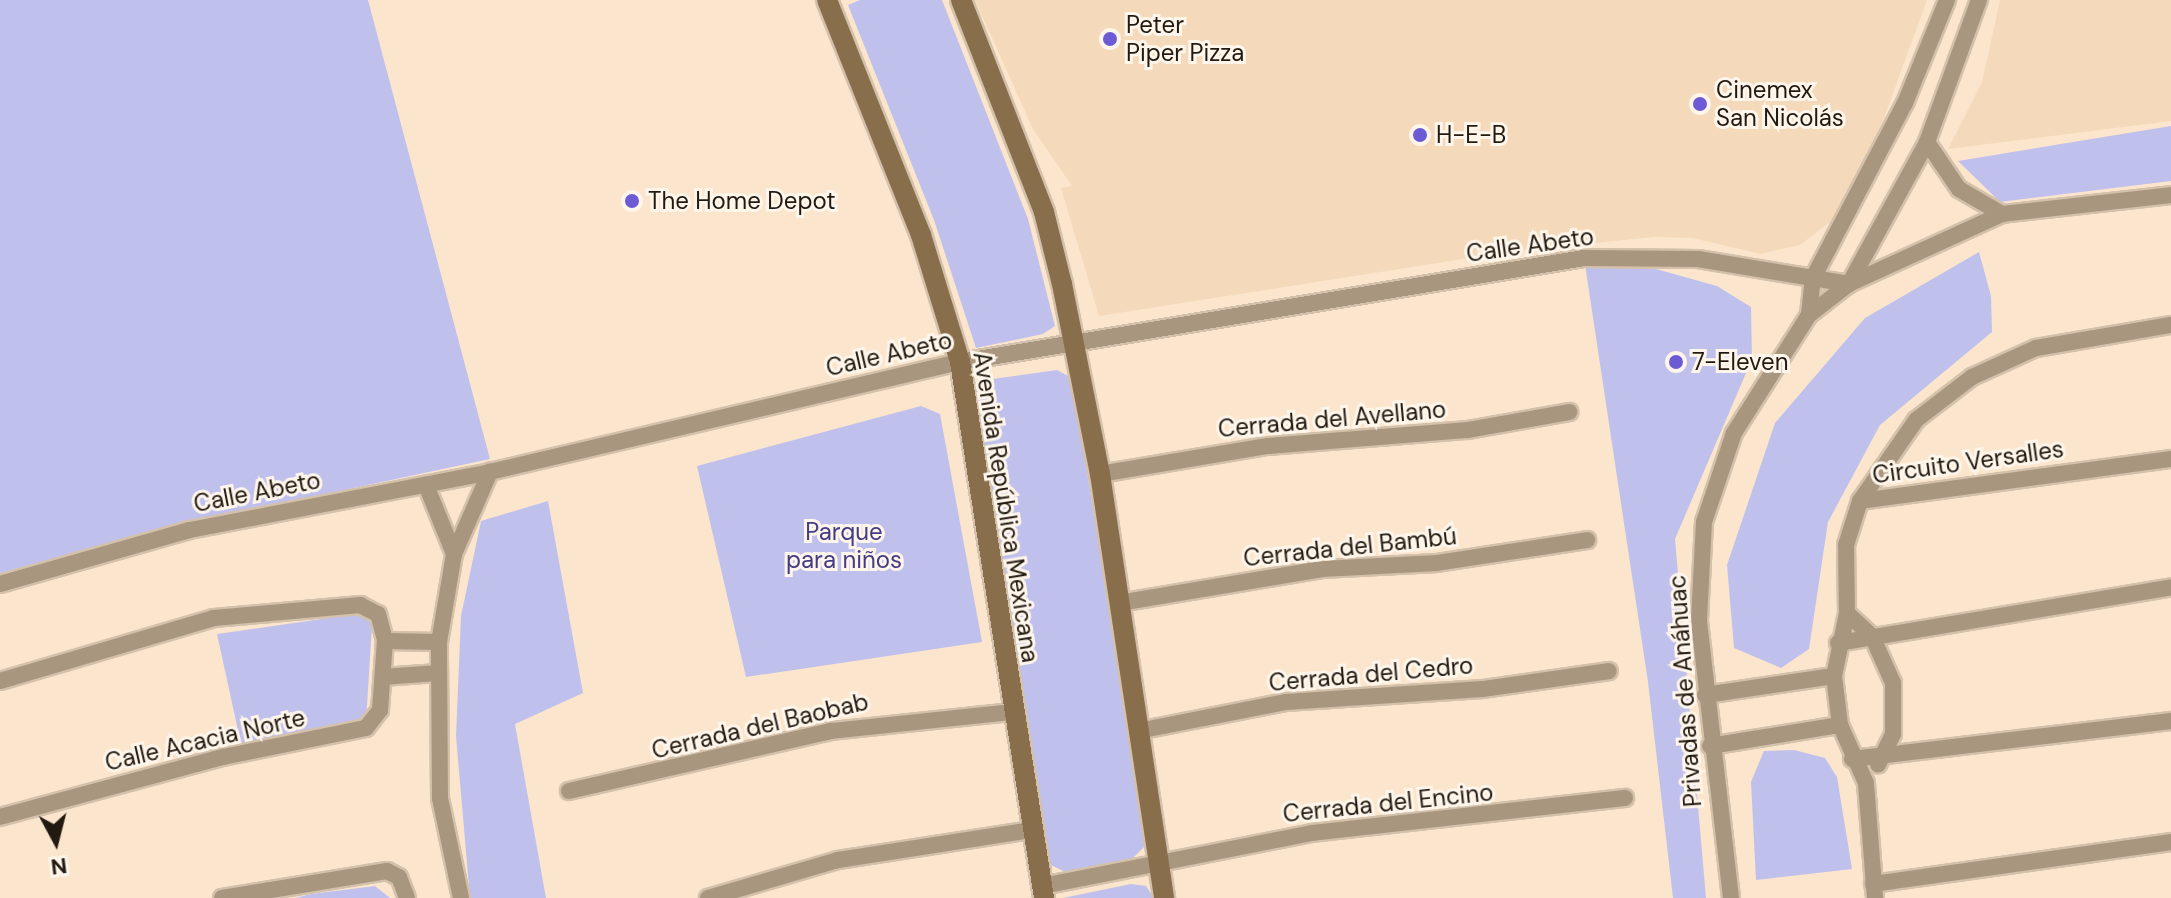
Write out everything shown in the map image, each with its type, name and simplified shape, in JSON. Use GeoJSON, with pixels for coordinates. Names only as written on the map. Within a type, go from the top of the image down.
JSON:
{"type":"FeatureCollection","features":[{"type":"Feature","properties":{"kind":"main road","name":"Avenida República Mexicana"},"geometry":{"type":"LineString","coordinates":[[827,0],[921,235],[960,362],[1012,712],[1043,892]]}},
{"type":"Feature","properties":{"kind":"main road"},"geometry":{"type":"LineString","coordinates":[[961,0],[1044,212],[1076,345],[1100,474],[1164,898]]}},
{"type":"Feature","properties":{"kind":"street","name":"Privadas de Anáhuac"},"geometry":{"type":"LineString","coordinates":[[1809,315],[1813,278],[1905,103],[1947,0]]}},
{"type":"Feature","properties":{"kind":"street","name":"Privadas de Anáhuac"},"geometry":{"type":"LineString","coordinates":[[1731,898],[1710,746],[1699,620],[1704,522],[1734,433],[1809,315],[1849,284],[1927,142],[1979,0]]}},
{"type":"Feature","properties":{"kind":"street"},"geometry":{"type":"LineString","coordinates":[[1927,142],[1959,189],[2002,214]]}},
{"type":"Feature","properties":{"kind":"street"},"geometry":{"type":"LineString","coordinates":[[1849,284],[2002,214],[2171,195]]}},
{"type":"Feature","properties":{"kind":"street","name":"Calle Abeto"},"geometry":{"type":"LineString","coordinates":[[0,584],[221,523],[490,472],[960,362],[1584,258],[1698,259],[1849,284]]}},
{"type":"Feature","properties":{"kind":"street","name":"Circuito Versalles"},"geometry":{"type":"LineString","coordinates":[[1860,501],[1916,420],[1972,377],[2036,348],[2171,325]]}},
{"type":"Feature","properties":{"kind":"street","name":"Cerrada del Avellano"},"geometry":{"type":"LineString","coordinates":[[1100,474],[1268,446],[1468,430],[1569,412]]}},
{"type":"Feature","properties":{"kind":"street","name":"Circuito Versalles"},"geometry":{"type":"LineString","coordinates":[[1860,501],[2171,459]]}},
{"type":"Feature","properties":{"kind":"street"},"geometry":{"type":"LineString","coordinates":[[461,898],[440,798],[439,642],[454,554],[490,472]]}},
{"type":"Feature","properties":{"kind":"street"},"geometry":{"type":"LineString","coordinates":[[426,485],[454,554]]}},
{"type":"Feature","properties":{"kind":"street"},"geometry":{"type":"LineString","coordinates":[[1860,501],[1844,568],[1847,613],[1838,643],[1834,676],[1840,725],[1852,759],[1866,783],[1874,891],[2171,842]]}},
{"type":"Feature","properties":{"kind":"street","name":"Cerrada del Bambú"},"geometry":{"type":"LineString","coordinates":[[1119,603],[1322,569],[1437,563],[1587,540]]}},
{"type":"Feature","properties":{"kind":"street"},"geometry":{"type":"LineString","coordinates":[[1838,643],[2171,587]]}},
{"type":"Feature","properties":{"kind":"street","name":"Calle Acacia Norte"},"geometry":{"type":"LineString","coordinates":[[0,681],[214,618],[360,605],[375,611],[383,623],[385,641],[378,719],[366,728],[223,757],[0,817]]}},
{"type":"Feature","properties":{"kind":"street"},"geometry":{"type":"LineString","coordinates":[[1847,613],[1872,636],[1885,658],[1896,708],[1884,758],[1866,783]]}},
{"type":"Feature","properties":{"kind":"street"},"geometry":{"type":"LineString","coordinates":[[385,641],[439,642]]}},
{"type":"Feature","properties":{"kind":"street","name":"Cerrada del Cedro"},"geometry":{"type":"LineString","coordinates":[[1138,731],[1286,702],[1483,689],[1609,671]]}},
{"type":"Feature","properties":{"kind":"street"},"geometry":{"type":"LineString","coordinates":[[383,677],[437,673]]}},
{"type":"Feature","properties":{"kind":"street"},"geometry":{"type":"LineString","coordinates":[[1705,695],[1834,676]]}},
{"type":"Feature","properties":{"kind":"street","name":"Cerrada del Baobab"},"geometry":{"type":"LineString","coordinates":[[569,791],[831,731],[1012,712]]}},
{"type":"Feature","properties":{"kind":"street"},"geometry":{"type":"LineString","coordinates":[[1852,759],[1884,758],[2171,721]]}},
{"type":"Feature","properties":{"kind":"street"},"geometry":{"type":"LineString","coordinates":[[1710,746],[1840,725]]}},
{"type":"Feature","properties":{"kind":"street","name":"Cerrada del Encino"},"geometry":{"type":"LineString","coordinates":[[1043,892],[1158,864],[1312,833],[1625,798]]}},
{"type":"Feature","properties":{"kind":"street"},"geometry":{"type":"LineString","coordinates":[[708,898],[838,860],[1031,830]]}},
{"type":"Feature","properties":{"kind":"street"},"geometry":{"type":"LineString","coordinates":[[222,898],[387,871],[399,877],[407,898]]}},
{"type":"Feature","properties":{"kind":"shaded area"},"geometry":{"type":"Polygon","coordinates":[[[975,0],[1927,0],[1883,121],[1834,219],[1800,245],[1761,254],[1692,238],[1654,237],[1508,252],[1099,316],[1061,188],[1072,186],[1033,129],[975,0]]]}},
{"type":"Feature","properties":{"kind":"shaded area"},"geometry":{"type":"Polygon","coordinates":[[[2000,0],[2171,0],[2171,121],[1948,149],[1982,82],[2000,0]]]}},
{"type":"Feature","properties":{"kind":"green space"},"geometry":{"type":"Polygon","coordinates":[[[0,0],[368,0],[490,459],[171,527],[0,573],[0,0]]]}},
{"type":"Feature","properties":{"kind":"green space"},"geometry":{"type":"Polygon","coordinates":[[[860,0],[942,0],[1028,219],[1055,326],[1043,334],[976,348],[934,220],[848,5],[860,0]]]}},
{"type":"Feature","properties":{"kind":"green space"},"geometry":{"type":"Polygon","coordinates":[[[2171,126],[2171,181],[2000,202],[1958,161],[2171,126]]]}},
{"type":"Feature","properties":{"kind":"green space"},"geometry":{"type":"Polygon","coordinates":[[[1979,252],[1991,296],[1992,332],[1880,425],[1828,522],[1809,649],[1781,668],[1734,648],[1727,565],[1775,423],[1865,318],[1979,252]]]}},
{"type":"Feature","properties":{"kind":"green space"},"geometry":{"type":"Polygon","coordinates":[[[1584,258],[1638,264],[1717,286],[1751,307],[1752,359],[1675,539],[1706,898],[1673,898],[1648,682],[1584,258]]]}},
{"type":"Feature","properties":{"kind":"green space"},"geometry":{"type":"Polygon","coordinates":[[[1057,370],[1072,378],[1144,826],[1144,847],[1131,860],[1065,872],[1049,864],[1043,852],[971,392],[978,381],[1057,370]]]}},
{"type":"Feature","properties":{"kind":"green space","name":"Parque para niños"},"geometry":{"type":"Polygon","coordinates":[[[921,406],[940,414],[982,642],[746,677],[697,466],[921,406]]]}},
{"type":"Feature","properties":{"kind":"green space"},"geometry":{"type":"Polygon","coordinates":[[[548,501],[583,693],[515,724],[546,898],[470,898],[456,736],[461,616],[481,521],[548,501]]]}},
{"type":"Feature","properties":{"kind":"green space"},"geometry":{"type":"Polygon","coordinates":[[[363,613],[372,625],[366,722],[241,744],[217,634],[363,613]]]}},
{"type":"Feature","properties":{"kind":"green space"},"geometry":{"type":"Polygon","coordinates":[[[1794,750],[1825,758],[1837,777],[1852,869],[1756,880],[1751,782],[1764,751],[1794,750]]]}},
{"type":"Feature","properties":{"kind":"green space"},"geometry":{"type":"Polygon","coordinates":[[[1131,884],[1146,886],[1154,898],[1063,898],[1131,884]]]}},
{"type":"Feature","properties":{"kind":"green space"},"geometry":{"type":"Polygon","coordinates":[[[375,886],[390,898],[295,898],[311,894],[375,886]]]}},
{"type":"Feature","properties":{"kind":"place","name":"Peter Piper Pizza"},"geometry":{"type":"Point","coordinates":[1110,39]}},
{"type":"Feature","properties":{"kind":"place","name":"Cinemex San Nicolás"},"geometry":{"type":"Point","coordinates":[1700,104]}},
{"type":"Feature","properties":{"kind":"place","name":"H-E-B"},"geometry":{"type":"Point","coordinates":[1420,135]}},
{"type":"Feature","properties":{"kind":"place","name":"The Home Depot"},"geometry":{"type":"Point","coordinates":[632,201]}},
{"type":"Feature","properties":{"kind":"place","name":"7-Eleven"},"geometry":{"type":"Point","coordinates":[1676,362]}}]}
